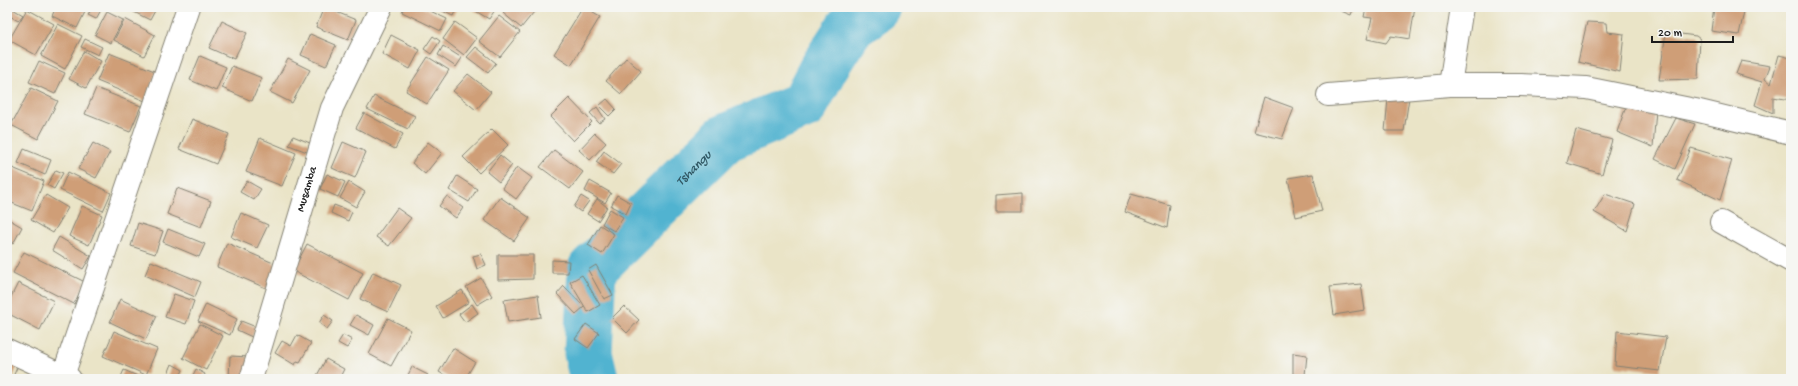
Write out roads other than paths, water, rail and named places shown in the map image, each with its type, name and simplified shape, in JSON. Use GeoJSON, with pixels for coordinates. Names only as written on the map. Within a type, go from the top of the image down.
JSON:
{"type":"FeatureCollection","features":[{"type":"Feature","properties":{"kind":"street"},"geometry":{"type":"LineString","coordinates":[[7,350],[65,378],[188,7]]}},
{"type":"Feature","properties":{"kind":"street","name":"Musamba"},"geometry":{"type":"LineString","coordinates":[[251,379],[332,108],[381,7]]}},
{"type":"Feature","properties":{"kind":"street"},"geometry":{"type":"LineString","coordinates":[[1450,85],[1462,7]]}},
{"type":"Feature","properties":{"kind":"street"},"geometry":{"type":"LineString","coordinates":[[1328,95],[1450,85],[1521,85],[1586,88],[1695,110],[1791,133]]}},
{"type":"Feature","properties":{"kind":"street"},"geometry":{"type":"LineString","coordinates":[[1721,222],[1791,261]]}},
{"type":"Feature","properties":{"kind":"waterway","name":"Tshangu"},"geometry":{"type":"LineString","coordinates":[[594,379],[588,353],[592,269],[725,138],[804,105],[824,67],[850,27],[877,7]]}}]}
